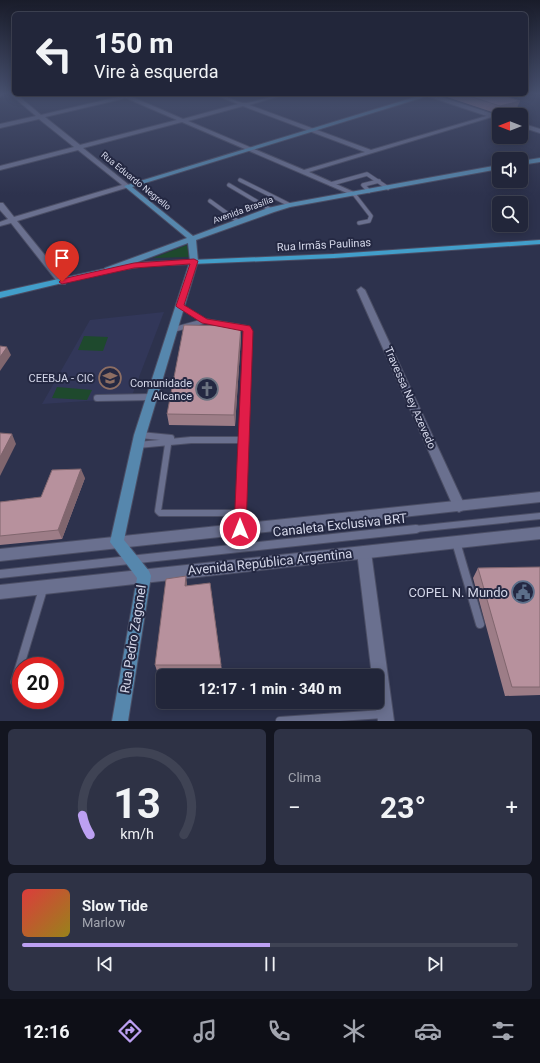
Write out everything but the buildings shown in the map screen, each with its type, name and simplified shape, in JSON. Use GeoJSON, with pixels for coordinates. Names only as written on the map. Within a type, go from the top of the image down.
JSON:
{"type":"FeatureCollection","features":[{"type":"Feature","properties":{"kind":"main road"},"geometry":{"type":"LineString","coordinates":[[127,186],[320,128]]}},
{"type":"Feature","properties":{"kind":"main road"},"geometry":{"type":"LineString","coordinates":[[528,162],[540,160]]}},
{"type":"Feature","properties":{"kind":"main road","name":"Avenida Brasília"},"geometry":{"type":"LineString","coordinates":[[0,295],[62,282],[108,270],[271,210],[290,205],[492,168]]}},
{"type":"Feature","properties":{"kind":"main road","name":"Rua Eduardo Negrello"},"geometry":{"type":"LineString","coordinates":[[127,186],[192,239]]}},
{"type":"Feature","properties":{"kind":"main road"},"geometry":{"type":"LineString","coordinates":[[117,542],[138,440],[194,261],[192,239]]}},
{"type":"Feature","properties":{"kind":"main road","name":"Rua Irmãs Paulinas"},"geometry":{"type":"LineString","coordinates":[[108,270],[139,265],[194,261],[334,256],[540,242]]}},
{"type":"Feature","properties":{"kind":"main road","name":"Rua Pedro Zagonel"},"geometry":{"type":"LineString","coordinates":[[117,542],[144,576],[120,721]]}},
{"type":"Feature","properties":{"kind":"street","name":"Rua Eduardo Negrello"},"geometry":{"type":"LineString","coordinates":[[53,128],[127,186]]}},
{"type":"Feature","properties":{"kind":"street"},"geometry":{"type":"LineString","coordinates":[[0,168],[157,128]]}},
{"type":"Feature","properties":{"kind":"street"},"geometry":{"type":"LineString","coordinates":[[199,128],[354,194]]}},
{"type":"Feature","properties":{"kind":"street"},"geometry":{"type":"LineString","coordinates":[[306,128],[371,152]]}},
{"type":"Feature","properties":{"kind":"street"},"geometry":{"type":"LineString","coordinates":[[304,172],[453,128]]}},
{"type":"Feature","properties":{"kind":"street"},"geometry":{"type":"LineString","coordinates":[[529,128],[540,131]]}},
{"type":"Feature","properties":{"kind":"street"},"geometry":{"type":"LineString","coordinates":[[0,224],[127,186]]}},
{"type":"Feature","properties":{"kind":"street"},"geometry":{"type":"LineString","coordinates":[[0,205],[62,282]]}},
{"type":"Feature","properties":{"kind":"street","name":"Travessa Ney Azevedo"},"geometry":{"type":"LineString","coordinates":[[361,290],[459,506]]}},
{"type":"Feature","properties":{"kind":"street"},"geometry":{"type":"LineString","coordinates":[[0,555],[540,497]]}},
{"type":"Feature","properties":{"kind":"street","name":"Avenida República Argentina"},"geometry":{"type":"LineString","coordinates":[[0,592],[540,533]]}},
{"type":"Feature","properties":{"kind":"street"},"geometry":{"type":"LineString","coordinates":[[364,552],[386,717]]}},
{"type":"Feature","properties":{"kind":"lane"},"geometry":{"type":"LineString","coordinates":[[331,184],[367,174],[388,188]]}},
{"type":"Feature","properties":{"kind":"lane"},"geometry":{"type":"LineString","coordinates":[[240,180],[290,205]]}},
{"type":"Feature","properties":{"kind":"lane"},"geometry":{"type":"LineString","coordinates":[[369,191],[363,185],[379,181]]}},
{"type":"Feature","properties":{"kind":"lane"},"geometry":{"type":"LineString","coordinates":[[229,185],[271,210]]}},
{"type":"Feature","properties":{"kind":"lane"},"geometry":{"type":"LineString","coordinates":[[354,194],[371,216],[369,221],[359,223]]}},
{"type":"Feature","properties":{"kind":"lane"},"geometry":{"type":"LineString","coordinates":[[210,201],[239,222]]}},
{"type":"Feature","properties":{"kind":"lane"},"geometry":{"type":"LineString","coordinates":[[180,306],[205,321],[243,327],[247,328],[248,331],[240,529]]}},
{"type":"Feature","properties":{"kind":"lane"},"geometry":{"type":"LineString","coordinates":[[172,330],[205,321]]}},
{"type":"Feature","properties":{"kind":"lane"},"geometry":{"type":"LineString","coordinates":[[97,398],[151,396]]}},
{"type":"Feature","properties":{"kind":"lane"},"geometry":{"type":"LineString","coordinates":[[138,440],[244,440]]}},
{"type":"Feature","properties":{"kind":"lane"},"geometry":{"type":"LineString","coordinates":[[138,440],[169,440]]}},
{"type":"Feature","properties":{"kind":"lane"},"geometry":{"type":"LineString","coordinates":[[169,440],[158,511],[160,513],[240,513]]}},
{"type":"Feature","properties":{"kind":"lane","name":"Canaleta Exclusiva BRT"},"geometry":{"type":"LineString","coordinates":[[0,574],[540,516]]}},
{"type":"Feature","properties":{"kind":"lane"},"geometry":{"type":"LineString","coordinates":[[456,542],[480,624]]}},
{"type":"Feature","properties":{"kind":"lane"},"geometry":{"type":"LineString","coordinates":[[23,657],[44,587]]}},
{"type":"Feature","properties":{"kind":"lane"},"geometry":{"type":"LineString","coordinates":[[280,721],[386,717]]}},
{"type":"Feature","properties":{"kind":"shaded area"},"geometry":{"type":"Polygon","coordinates":[[[164,312],[131,398],[42,404],[90,320],[164,312]]]}},
{"type":"Feature","properties":{"kind":"green space"},"geometry":{"type":"Polygon","coordinates":[[[187,245],[189,257],[153,258],[187,245]]]}},
{"type":"Feature","properties":{"kind":"green space"},"geometry":{"type":"Polygon","coordinates":[[[84,336],[108,337],[103,351],[78,350],[84,336]]]}},
{"type":"Feature","properties":{"kind":"green space"},"geometry":{"type":"Polygon","coordinates":[[[57,387],[92,390],[87,400],[52,398],[57,387]]]}},
{"type":"Feature","properties":{"kind":"place","name":"CEEBJA - CIC"},"geometry":{"type":"Point","coordinates":[110,378]}},
{"type":"Feature","properties":{"kind":"place","name":"Comunidade Alcance"},"geometry":{"type":"Point","coordinates":[207,389]}},
{"type":"Feature","properties":{"kind":"place","name":"COPEL N. Mundo"},"geometry":{"type":"Point","coordinates":[523,592]}},
{"type":"Feature","properties":{"kind":"route"},"geometry":{"type":"LineString","coordinates":[[62,282],[134,265],[194,261],[180,306],[205,321],[247,328],[240,529]]}}]}
